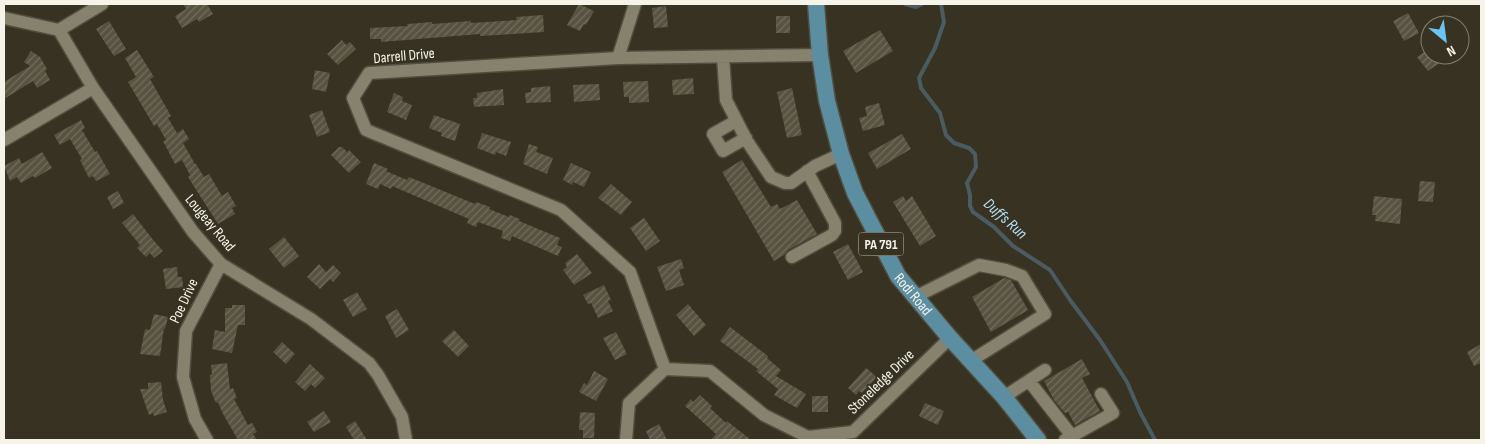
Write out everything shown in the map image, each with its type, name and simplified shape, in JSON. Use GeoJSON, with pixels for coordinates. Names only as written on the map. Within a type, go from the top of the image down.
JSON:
{"type":"FeatureCollection","features":[{"type":"Feature","properties":{"kind":"main road","name":"Rodi Road"},"geometry":{"type":"LineString","coordinates":[[816,4],[820,55],[827,101],[854,193],[898,276],[950,338],[1004,397],[1038,440]]}},
{"type":"Feature","properties":{"kind":"street"},"geometry":{"type":"LineString","coordinates":[[4,18],[59,30],[102,4]]}},
{"type":"Feature","properties":{"kind":"street"},"geometry":{"type":"LineString","coordinates":[[618,58],[635,4]]}},
{"type":"Feature","properties":{"kind":"street","name":"Lougeay Road"},"geometry":{"type":"LineString","coordinates":[[59,30],[93,88],[193,232],[221,264],[311,319],[369,363],[402,417],[406,440]]}},
{"type":"Feature","properties":{"kind":"street","name":"Darrell Drive"},"geometry":{"type":"LineString","coordinates":[[666,369],[630,272],[561,210],[366,130],[354,98],[369,73],[618,58],[820,55]]}},
{"type":"Feature","properties":{"kind":"street"},"geometry":{"type":"LineString","coordinates":[[723,56],[726,100],[736,121],[771,177],[784,183],[791,183],[822,162],[841,154]]}},
{"type":"Feature","properties":{"kind":"street"},"geometry":{"type":"LineString","coordinates":[[4,140],[93,88]]}},
{"type":"Feature","properties":{"kind":"street"},"geometry":{"type":"LineString","coordinates":[[736,121],[713,134],[723,151],[746,138]]}},
{"type":"Feature","properties":{"kind":"street"},"geometry":{"type":"LineString","coordinates":[[792,257],[832,235],[835,231],[835,224],[807,171]]}},
{"type":"Feature","properties":{"kind":"street","name":"Poe Drive"},"geometry":{"type":"LineString","coordinates":[[207,440],[195,419],[183,377],[186,331],[221,264]]}},
{"type":"Feature","properties":{"kind":"street"},"geometry":{"type":"LineString","coordinates":[[915,297],[979,265],[1006,270],[1022,276],[1045,314],[972,360]]}},
{"type":"Feature","properties":{"kind":"street","name":"Stoneledge Drive"},"geometry":{"type":"LineString","coordinates":[[666,369],[710,371],[764,415],[808,437],[853,432],[950,338]]}},
{"type":"Feature","properties":{"kind":"street"},"geometry":{"type":"LineString","coordinates":[[626,440],[629,403],[666,369]]}},
{"type":"Feature","properties":{"kind":"street"},"geometry":{"type":"LineString","coordinates":[[1004,397],[1045,370]]}},
{"type":"Feature","properties":{"kind":"street"},"geometry":{"type":"LineString","coordinates":[[1029,381],[1069,438],[1113,413],[1101,394]]}},
{"type":"Feature","properties":{"kind":"building"},"geometry":{"type":"Polygon","coordinates":[[[183,4],[207,4],[213,14],[199,22],[197,19],[182,28],[175,16],[186,9],[183,4]]]}},
{"type":"Feature","properties":{"kind":"building"},"geometry":{"type":"Polygon","coordinates":[[[579,4],[594,11],[580,31],[567,25],[579,4]]]}},
{"type":"Feature","properties":{"kind":"building"},"geometry":{"type":"Polygon","coordinates":[[[666,6],[668,27],[654,28],[652,8],[666,6]]]}},
{"type":"Feature","properties":{"kind":"building"},"geometry":{"type":"Polygon","coordinates":[[[1408,13],[1419,33],[1404,41],[1393,21],[1408,13]]]}},
{"type":"Feature","properties":{"kind":"building"},"geometry":{"type":"Polygon","coordinates":[[[543,15],[544,32],[480,36],[480,34],[381,42],[381,39],[370,39],[370,28],[408,26],[407,24],[432,22],[432,24],[517,20],[516,17],[543,15]]]}},
{"type":"Feature","properties":{"kind":"building"},"geometry":{"type":"Polygon","coordinates":[[[776,16],[790,16],[790,33],[776,33],[776,16]]]}},
{"type":"Feature","properties":{"kind":"building"},"geometry":{"type":"Polygon","coordinates":[[[109,21],[126,49],[114,56],[96,29],[109,21]]]}},
{"type":"Feature","properties":{"kind":"building"},"geometry":{"type":"Polygon","coordinates":[[[880,30],[893,51],[856,73],[843,51],[880,30]]]}},
{"type":"Feature","properties":{"kind":"building"},"geometry":{"type":"Polygon","coordinates":[[[342,40],[346,45],[350,42],[356,49],[338,65],[327,54],[342,40]]]}},
{"type":"Feature","properties":{"kind":"building"},"geometry":{"type":"Polygon","coordinates":[[[137,50],[154,77],[150,79],[171,116],[168,118],[177,133],[183,129],[189,139],[183,143],[195,164],[204,177],[209,174],[222,196],[228,192],[236,206],[232,208],[235,214],[218,224],[188,177],[190,175],[182,160],[175,164],[163,141],[166,140],[157,124],[154,126],[128,82],[136,77],[125,58],[137,50]]]}},
{"type":"Feature","properties":{"kind":"building"},"geometry":{"type":"Polygon","coordinates":[[[31,51],[40,57],[47,69],[45,71],[50,80],[37,88],[33,81],[4,99],[4,82],[30,66],[24,62],[31,51]]]}},
{"type":"Feature","properties":{"kind":"building"},"geometry":{"type":"Polygon","coordinates":[[[1423,65],[1437,65],[1428,71],[1423,65]]]}},
{"type":"Feature","properties":{"kind":"building"},"geometry":{"type":"Polygon","coordinates":[[[315,70],[330,73],[326,92],[312,89],[315,70]]]}},
{"type":"Feature","properties":{"kind":"building"},"geometry":{"type":"Polygon","coordinates":[[[693,78],[694,94],[673,95],[672,80],[693,78]]]}},
{"type":"Feature","properties":{"kind":"building"},"geometry":{"type":"Polygon","coordinates":[[[648,81],[649,102],[629,103],[629,97],[624,97],[623,82],[648,81]]]}},
{"type":"Feature","properties":{"kind":"building"},"geometry":{"type":"Polygon","coordinates":[[[599,84],[600,100],[574,102],[573,85],[599,84]]]}},
{"type":"Feature","properties":{"kind":"building"},"geometry":{"type":"Polygon","coordinates":[[[550,86],[551,102],[526,103],[525,93],[531,92],[531,88],[550,86]]]}},
{"type":"Feature","properties":{"kind":"building"},"geometry":{"type":"Polygon","coordinates":[[[792,88],[802,135],[787,138],[777,92],[792,88]]]}},
{"type":"Feature","properties":{"kind":"building"},"geometry":{"type":"Polygon","coordinates":[[[503,89],[504,105],[474,107],[473,98],[477,98],[477,93],[503,89]]]}},
{"type":"Feature","properties":{"kind":"building"},"geometry":{"type":"Polygon","coordinates":[[[394,93],[403,97],[402,101],[412,105],[406,120],[387,112],[394,93]]]}},
{"type":"Feature","properties":{"kind":"building"},"geometry":{"type":"Polygon","coordinates":[[[879,103],[885,125],[863,131],[859,118],[867,116],[865,107],[879,103]]]}},
{"type":"Feature","properties":{"kind":"building"},"geometry":{"type":"Polygon","coordinates":[[[322,110],[330,132],[317,137],[309,115],[322,110]]]}},
{"type":"Feature","properties":{"kind":"building"},"geometry":{"type":"Polygon","coordinates":[[[434,115],[460,124],[455,141],[441,136],[442,133],[429,128],[434,115]]]}},
{"type":"Feature","properties":{"kind":"building"},"geometry":{"type":"Polygon","coordinates":[[[81,120],[85,128],[82,130],[110,174],[96,181],[93,176],[89,178],[80,160],[82,159],[70,139],[60,145],[54,135],[81,120]]]}},
{"type":"Feature","properties":{"kind":"building"},"geometry":{"type":"Polygon","coordinates":[[[482,133],[511,142],[506,156],[496,152],[495,155],[477,148],[482,133]]]}},
{"type":"Feature","properties":{"kind":"building"},"geometry":{"type":"Polygon","coordinates":[[[902,134],[911,149],[877,169],[868,153],[902,134]]]}},
{"type":"Feature","properties":{"kind":"building"},"geometry":{"type":"Polygon","coordinates":[[[529,144],[538,147],[536,152],[553,158],[547,174],[523,164],[529,144]]]}},
{"type":"Feature","properties":{"kind":"building"},"geometry":{"type":"Polygon","coordinates":[[[339,147],[342,147],[347,152],[349,150],[361,162],[349,173],[331,155],[339,147]]]}},
{"type":"Feature","properties":{"kind":"building"},"geometry":{"type":"Polygon","coordinates":[[[42,152],[52,168],[35,178],[33,176],[21,183],[17,177],[10,181],[4,166],[19,158],[22,164],[42,152]]]}},
{"type":"Feature","properties":{"kind":"building"},"geometry":{"type":"Polygon","coordinates":[[[742,160],[771,207],[777,204],[780,209],[797,200],[817,234],[788,250],[774,261],[722,172],[742,160]]]}},
{"type":"Feature","properties":{"kind":"building"},"geometry":{"type":"Polygon","coordinates":[[[374,163],[388,169],[386,171],[407,180],[409,177],[475,204],[476,202],[490,207],[489,209],[520,219],[519,221],[560,238],[557,245],[562,247],[558,256],[512,236],[510,241],[501,238],[503,231],[478,222],[476,227],[467,223],[469,219],[392,186],[391,189],[380,184],[378,189],[366,184],[374,163]]]}},
{"type":"Feature","properties":{"kind":"building"},"geometry":{"type":"Polygon","coordinates":[[[571,163],[591,172],[584,187],[573,182],[572,185],[563,180],[571,163]]]}},
{"type":"Feature","properties":{"kind":"building"},"geometry":{"type":"Polygon","coordinates":[[[1420,181],[1435,182],[1433,202],[1418,201],[1420,181]]]}},
{"type":"Feature","properties":{"kind":"building"},"geometry":{"type":"Polygon","coordinates":[[[611,184],[632,202],[621,215],[598,198],[611,184]]]}},
{"type":"Feature","properties":{"kind":"building"},"geometry":{"type":"Polygon","coordinates":[[[118,191],[124,203],[113,209],[107,197],[118,191]]]}},
{"type":"Feature","properties":{"kind":"building"},"geometry":{"type":"Polygon","coordinates":[[[903,196],[906,201],[912,196],[936,236],[920,246],[893,202],[903,196]]]}},
{"type":"Feature","properties":{"kind":"building"},"geometry":{"type":"Polygon","coordinates":[[[1374,196],[1402,199],[1400,224],[1375,221],[1376,215],[1372,215],[1374,196]]]}},
{"type":"Feature","properties":{"kind":"building"},"geometry":{"type":"Polygon","coordinates":[[[133,214],[163,251],[154,258],[150,253],[146,257],[137,248],[140,245],[122,223],[133,214]]]}},
{"type":"Feature","properties":{"kind":"building"},"geometry":{"type":"Polygon","coordinates":[[[644,218],[660,241],[646,251],[630,228],[644,218]]]}},
{"type":"Feature","properties":{"kind":"building"},"geometry":{"type":"Polygon","coordinates":[[[284,237],[299,256],[284,268],[269,249],[284,237]]]}},
{"type":"Feature","properties":{"kind":"building"},"geometry":{"type":"Polygon","coordinates":[[[848,244],[863,272],[848,280],[833,252],[848,244]]]}},
{"type":"Feature","properties":{"kind":"building"},"geometry":{"type":"Polygon","coordinates":[[[577,254],[592,273],[574,285],[563,270],[567,267],[565,263],[577,254]]]}},
{"type":"Feature","properties":{"kind":"building"},"geometry":{"type":"Polygon","coordinates":[[[681,259],[684,268],[679,270],[684,285],[666,291],[657,267],[681,259]]]}},
{"type":"Feature","properties":{"kind":"building"},"geometry":{"type":"Polygon","coordinates":[[[319,264],[326,272],[333,265],[341,273],[333,282],[330,279],[320,289],[307,277],[319,264]]]}},
{"type":"Feature","properties":{"kind":"building"},"geometry":{"type":"Polygon","coordinates":[[[177,267],[178,277],[182,277],[183,287],[166,289],[163,269],[177,267]]]}},
{"type":"Feature","properties":{"kind":"building"},"geometry":{"type":"Polygon","coordinates":[[[1004,278],[1011,280],[1028,310],[991,332],[972,297],[1004,278]]]}},
{"type":"Feature","properties":{"kind":"building"},"geometry":{"type":"Polygon","coordinates":[[[604,285],[611,300],[608,301],[613,311],[598,318],[591,303],[588,304],[583,295],[604,285]]]}},
{"type":"Feature","properties":{"kind":"building"},"geometry":{"type":"Polygon","coordinates":[[[357,292],[367,309],[353,317],[343,300],[357,292]]]}},
{"type":"Feature","properties":{"kind":"building"},"geometry":{"type":"Polygon","coordinates":[[[688,304],[706,325],[694,336],[676,315],[688,304]]]}},
{"type":"Feature","properties":{"kind":"building"},"geometry":{"type":"Polygon","coordinates":[[[232,305],[245,305],[245,325],[238,325],[232,353],[212,349],[215,330],[225,332],[225,308],[232,308],[232,305]]]}},
{"type":"Feature","properties":{"kind":"building"},"geometry":{"type":"Polygon","coordinates":[[[397,309],[409,330],[396,338],[385,316],[397,309]]]}},
{"type":"Feature","properties":{"kind":"building"},"geometry":{"type":"Polygon","coordinates":[[[154,314],[168,317],[164,328],[160,356],[140,354],[145,329],[150,330],[154,314]]]}},
{"type":"Feature","properties":{"kind":"building"},"geometry":{"type":"Polygon","coordinates":[[[730,327],[768,356],[767,358],[781,370],[776,376],[806,394],[797,408],[774,395],[778,389],[756,371],[758,369],[720,341],[730,327]]]}},
{"type":"Feature","properties":{"kind":"building"},"geometry":{"type":"Polygon","coordinates":[[[454,330],[469,346],[458,357],[442,341],[454,330]]]}},
{"type":"Feature","properties":{"kind":"building"},"geometry":{"type":"Polygon","coordinates":[[[616,332],[627,354],[615,360],[603,338],[616,332]]]}},
{"type":"Feature","properties":{"kind":"building"},"geometry":{"type":"Polygon","coordinates":[[[282,342],[295,354],[286,364],[273,352],[282,342]]]}},
{"type":"Feature","properties":{"kind":"building"},"geometry":{"type":"Polygon","coordinates":[[[1481,344],[1481,363],[1474,366],[1467,352],[1481,344]]]}},
{"type":"Feature","properties":{"kind":"building"},"geometry":{"type":"Polygon","coordinates":[[[1082,359],[1090,374],[1082,378],[1100,411],[1075,425],[1068,412],[1065,413],[1054,400],[1044,381],[1082,359]]]}},
{"type":"Feature","properties":{"kind":"building"},"geometry":{"type":"Polygon","coordinates":[[[227,363],[230,389],[233,388],[237,398],[234,399],[248,425],[252,423],[257,432],[253,434],[257,440],[238,440],[211,391],[211,365],[227,363]]]}},
{"type":"Feature","properties":{"kind":"building"},"geometry":{"type":"Polygon","coordinates":[[[310,364],[325,378],[315,388],[311,384],[305,391],[295,382],[310,364]]]}},
{"type":"Feature","properties":{"kind":"building"},"geometry":{"type":"Polygon","coordinates":[[[866,368],[877,377],[862,393],[859,391],[856,395],[848,388],[866,368]]]}},
{"type":"Feature","properties":{"kind":"building"},"geometry":{"type":"Polygon","coordinates":[[[594,371],[608,379],[596,401],[579,392],[584,383],[587,385],[594,371]]]}},
{"type":"Feature","properties":{"kind":"building"},"geometry":{"type":"Polygon","coordinates":[[[161,382],[163,400],[167,412],[154,416],[153,413],[149,415],[140,389],[148,389],[148,383],[161,382]]]}},
{"type":"Feature","properties":{"kind":"building"},"geometry":{"type":"Polygon","coordinates":[[[700,395],[712,406],[710,408],[726,423],[727,421],[751,440],[711,440],[716,434],[685,406],[691,399],[693,402],[700,395]]]}},
{"type":"Feature","properties":{"kind":"building"},"geometry":{"type":"Polygon","coordinates":[[[812,396],[828,396],[828,412],[812,412],[812,396]]]}},
{"type":"Feature","properties":{"kind":"building"},"geometry":{"type":"Polygon","coordinates":[[[925,403],[944,411],[938,425],[919,416],[925,403]]]}},
{"type":"Feature","properties":{"kind":"building"},"geometry":{"type":"Polygon","coordinates":[[[324,411],[331,422],[314,432],[307,422],[324,411]]]}},
{"type":"Feature","properties":{"kind":"building"},"geometry":{"type":"Polygon","coordinates":[[[580,412],[595,413],[594,438],[583,438],[583,430],[579,430],[580,412]]]}},
{"type":"Feature","properties":{"kind":"building"},"geometry":{"type":"Polygon","coordinates":[[[355,421],[367,440],[354,440],[346,427],[355,421]]]}},
{"type":"Feature","properties":{"kind":"building"},"geometry":{"type":"Polygon","coordinates":[[[659,424],[667,440],[650,440],[646,431],[659,424]]]}},
{"type":"Feature","properties":{"kind":"waterway","name":"Duffs Run"},"geometry":{"type":"LineString","coordinates":[[905,4],[916,7],[922,4]]}},
{"type":"Feature","properties":{"kind":"waterway","name":"Duffs Run"},"geometry":{"type":"LineString","coordinates":[[941,4],[944,22],[935,48],[919,78],[921,88],[940,113],[946,135],[954,143],[969,148],[975,154],[976,167],[967,183],[970,206],[973,212],[994,227],[1013,246],[1050,270],[1100,340],[1127,382],[1155,440]]}}]}
